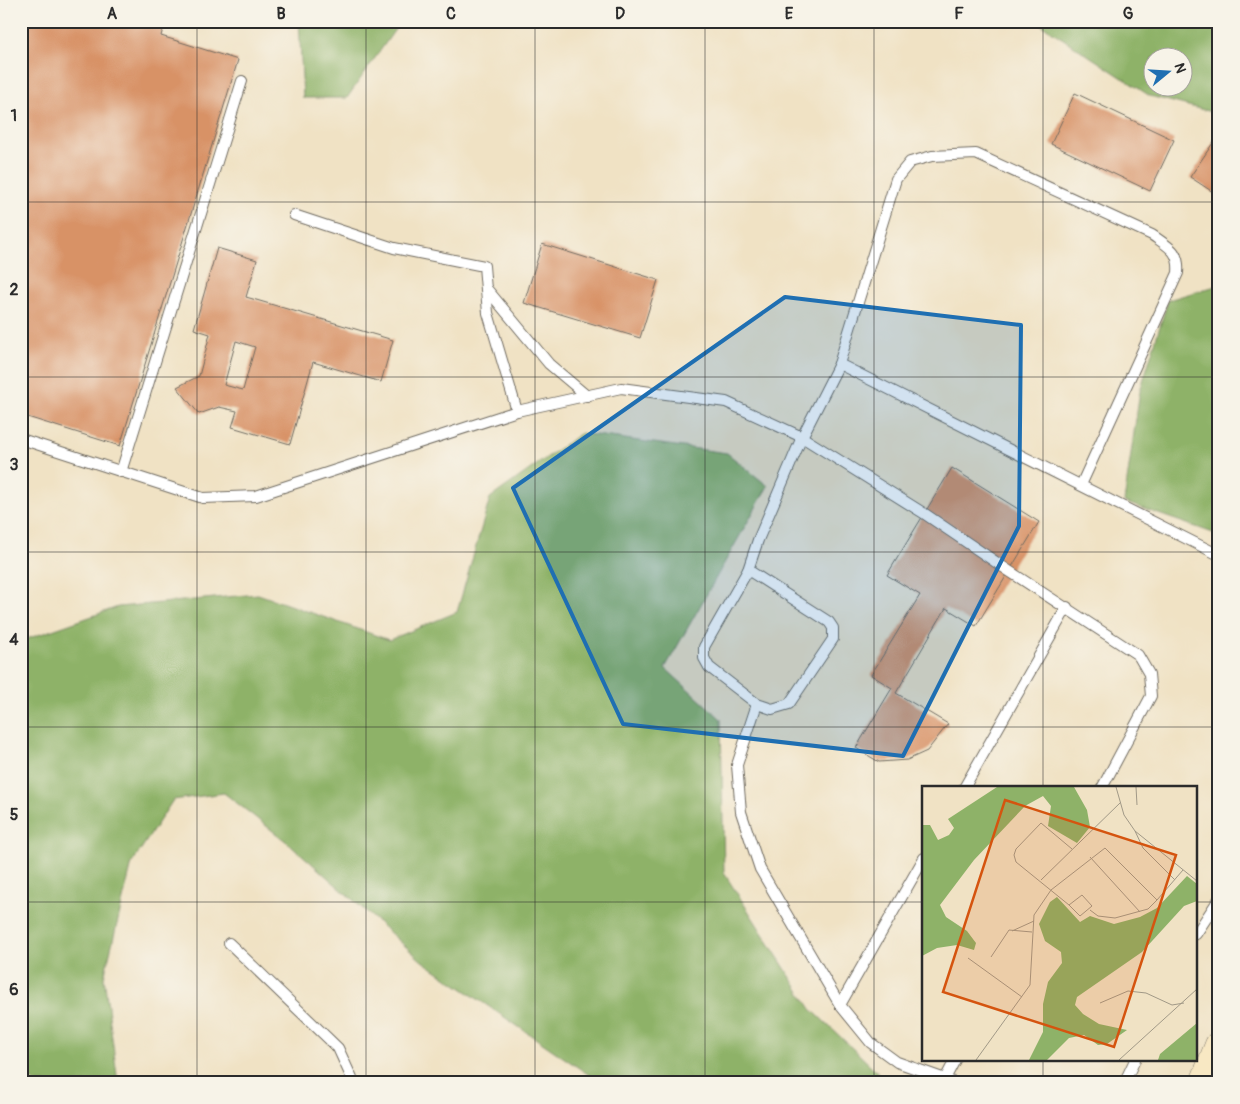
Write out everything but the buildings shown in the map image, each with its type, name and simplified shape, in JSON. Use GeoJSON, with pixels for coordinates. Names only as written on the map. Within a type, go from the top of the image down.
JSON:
{"type":"FeatureCollection","features":[{"type":"Feature","properties":{"kind":"street"},"geometry":{"type":"LineString","coordinates":[[1204,1083],[1219,1044]]}},
{"type":"Feature","properties":{"kind":"lane"},"geometry":{"type":"LineString","coordinates":[[121,472],[242,81]]}},
{"type":"Feature","properties":{"kind":"lane"},"geometry":{"type":"LineString","coordinates":[[748,570],[829,622],[832,628],[833,639],[789,704],[772,709],[757,704],[709,667],[704,658],[704,647],[748,570],[758,540],[802,437],[839,364],[896,179],[910,162],[932,156],[976,154],[1152,235],[1173,250],[1179,263],[1178,273],[1081,485]]}},
{"type":"Feature","properties":{"kind":"lane"},"geometry":{"type":"LineString","coordinates":[[294,215],[394,248],[484,266],[488,313],[517,411]]}},
{"type":"Feature","properties":{"kind":"lane"},"geometry":{"type":"LineString","coordinates":[[486,288],[548,364],[587,396]]}},
{"type":"Feature","properties":{"kind":"lane"},"geometry":{"type":"LineString","coordinates":[[488,313],[512,321]]}},
{"type":"Feature","properties":{"kind":"lane"},"geometry":{"type":"LineString","coordinates":[[839,364],[1219,555]]}},
{"type":"Feature","properties":{"kind":"lane"},"geometry":{"type":"LineString","coordinates":[[21,439],[203,498],[256,496],[517,411],[622,388],[726,402],[802,437],[925,514],[1138,655],[1149,674],[1151,696],[1103,786]]}},
{"type":"Feature","properties":{"kind":"lane"},"geometry":{"type":"LineString","coordinates":[[965,786],[1066,608]]}},
{"type":"Feature","properties":{"kind":"lane"},"geometry":{"type":"LineString","coordinates":[[757,704],[737,765],[741,812],[760,869],[840,1005],[871,1043],[897,1062],[950,1081],[955,1062]]}},
{"type":"Feature","properties":{"kind":"lane"},"geometry":{"type":"LineString","coordinates":[[840,1005],[922,862]]}},
{"type":"Feature","properties":{"kind":"lane"},"geometry":{"type":"LineString","coordinates":[[1198,931],[1219,899]]}},
{"type":"Feature","properties":{"kind":"lane"},"geometry":{"type":"LineString","coordinates":[[229,943],[338,1048],[354,1083]]}},
{"type":"Feature","properties":{"kind":"lane"},"geometry":{"type":"LineString","coordinates":[[1124,1083],[1134,1062]]}},
{"type":"Feature","properties":{"kind":"highlighted area"},"geometry":{"type":"Polygon","coordinates":[[[785,297],[1021,325],[1019,526],[903,756],[623,724],[513,488],[785,297]]]}},
{"type":"Feature","properties":{"kind":"green space"},"geometry":{"type":"Polygon","coordinates":[[[299,21],[401,21],[347,98],[303,98],[299,21]]]}},
{"type":"Feature","properties":{"kind":"green space"},"geometry":{"type":"Polygon","coordinates":[[[1036,21],[1219,21],[1219,114],[1158,98],[1192,98],[1192,48],[1142,48],[1142,91],[1036,21]]]}},
{"type":"Feature","properties":{"kind":"green space"},"geometry":{"type":"Polygon","coordinates":[[[1219,285],[1219,535],[1124,502],[1140,391],[1168,300],[1219,285]]]}},
{"type":"Feature","properties":{"kind":"green space"},"geometry":{"type":"Polygon","coordinates":[[[581,433],[727,453],[768,486],[665,668],[721,719],[724,873],[811,1009],[889,1083],[601,1083],[422,961],[292,846],[224,793],[173,800],[132,863],[104,977],[118,1083],[36,1083],[21,1072],[21,641],[118,607],[258,594],[389,640],[457,612],[490,498],[581,433]]]}}]}
